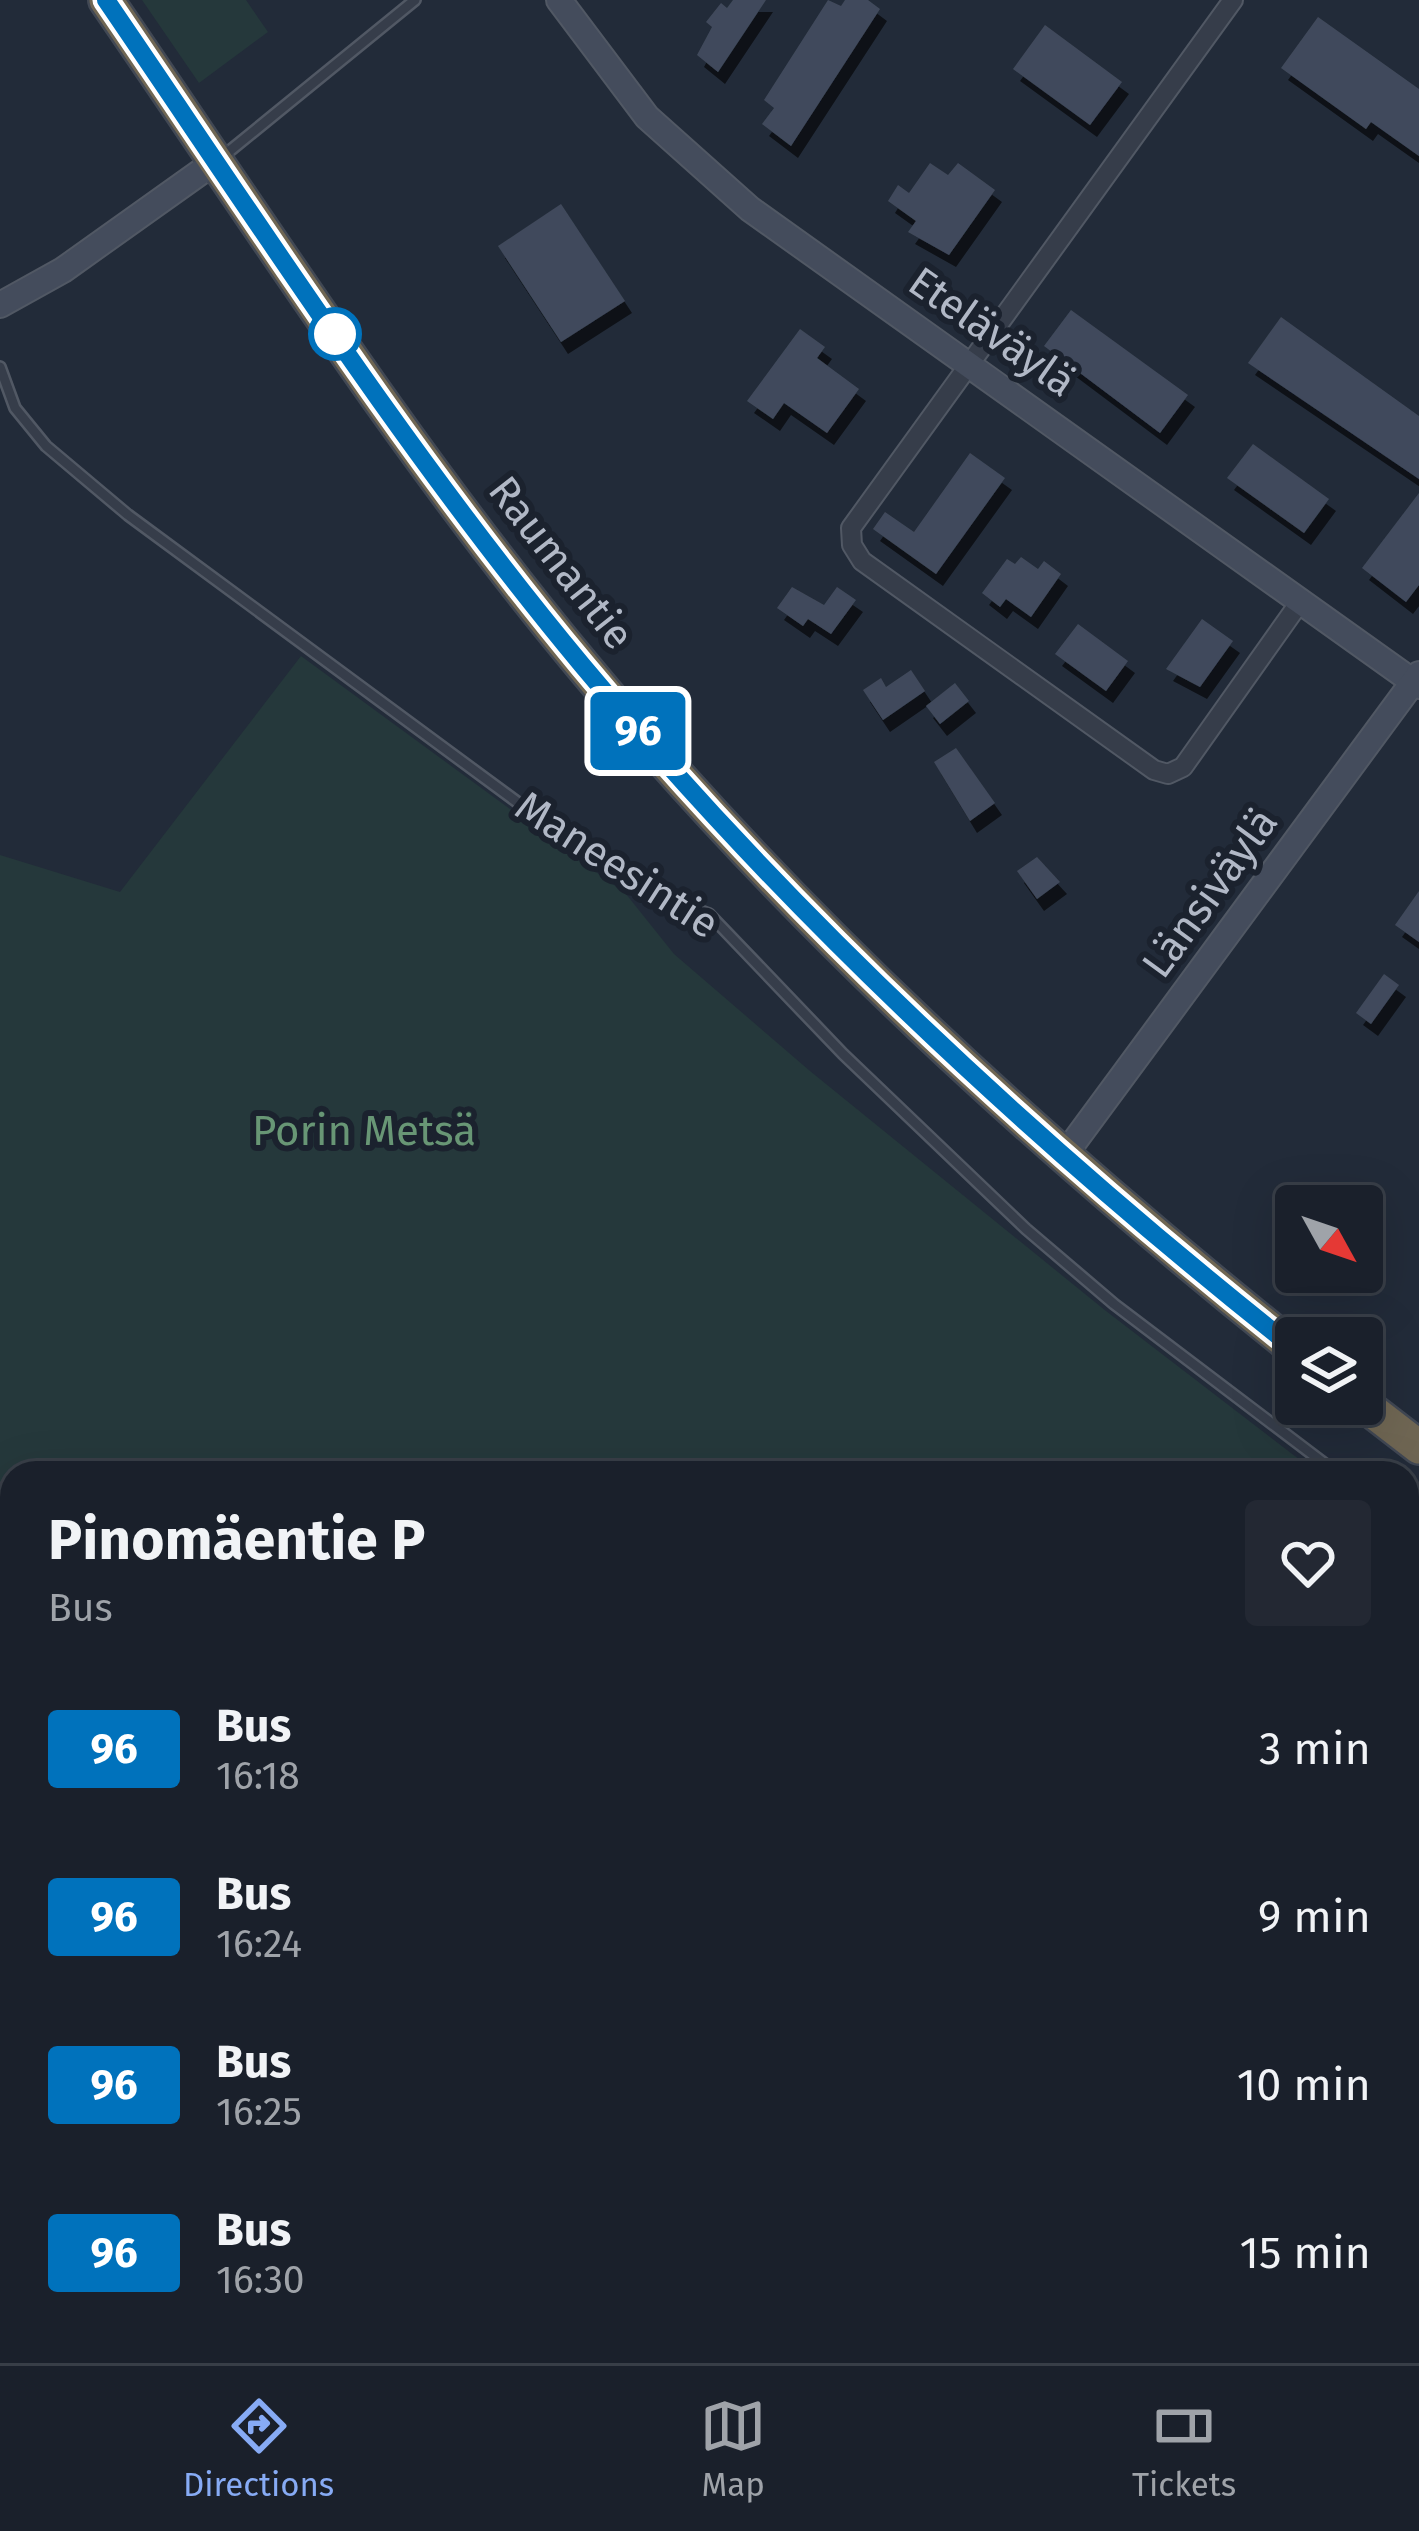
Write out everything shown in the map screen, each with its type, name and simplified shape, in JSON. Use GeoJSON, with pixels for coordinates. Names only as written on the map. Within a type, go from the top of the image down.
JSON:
{"type":"FeatureCollection","features":[{"type":"Feature","properties":{"kind":"highway","name":"Raumantie"},"geometry":{"type":"LineString","coordinates":[[106,0],[444,485],[580,664],[710,813],[928,1033],[1063,1157],[1275,1333]]}},
{"type":"Feature","properties":{"kind":"highway"},"geometry":{"type":"LineString","coordinates":[[1383,1419],[1419,1447]]}},
{"type":"Feature","properties":{"kind":"street","name":"Eteläväylä"},"geometry":{"type":"LineString","coordinates":[[559,0],[647,117],[750,209],[1417,681]]}},
{"type":"Feature","properties":{"kind":"street"},"geometry":{"type":"LineString","coordinates":[[1233,0],[851,528],[852,545],[862,561],[1154,770],[1168,774],[1184,767],[1300,602]]}},
{"type":"Feature","properties":{"kind":"street"},"geometry":{"type":"LineString","coordinates":[[0,305],[82,258],[217,161]]}},
{"type":"Feature","properties":{"kind":"street","name":"Länsiväylä"},"geometry":{"type":"LineString","coordinates":[[1063,1157],[1417,681]]}},
{"type":"Feature","properties":{"kind":"lane"},"geometry":{"type":"LineString","coordinates":[[217,161],[415,0]]}},
{"type":"Feature","properties":{"kind":"lane","name":"Maneesintie"},"geometry":{"type":"LineString","coordinates":[[0,367],[15,408],[46,446],[128,515],[638,889],[709,914],[843,1054],[1026,1228],[1114,1304],[1321,1461]]}},
{"type":"Feature","properties":{"kind":"green space"},"geometry":{"type":"Polygon","coordinates":[[[142,0],[246,0],[268,32],[199,83],[142,0]]]}},
{"type":"Feature","properties":{"kind":"green space","name":"Porin Metsä"},"geometry":{"type":"Polygon","coordinates":[[[301,656],[626,894],[674,954],[810,1071],[1106,1311],[1301,1461],[0,1461],[0,855],[120,892],[301,656]]]}},
{"type":"Feature","properties":{"kind":"building"},"geometry":{"type":"Polygon","coordinates":[[[733,0],[766,0],[718,72],[697,55],[712,27],[706,22],[721,3],[727,8],[733,0]]]}},
{"type":"Feature","properties":{"kind":"building"},"geometry":{"type":"Polygon","coordinates":[[[828,0],[841,6],[845,0],[868,0],[880,9],[791,146],[762,124],[774,108],[764,100],[828,0]]]}},
{"type":"Feature","properties":{"kind":"building"},"geometry":{"type":"Polygon","coordinates":[[[1318,17],[1419,89],[1419,156],[1371,122],[1366,129],[1281,68],[1318,17]]]}},
{"type":"Feature","properties":{"kind":"building"},"geometry":{"type":"Polygon","coordinates":[[[1045,25],[1122,82],[1090,125],[1013,69],[1045,25]]]}},
{"type":"Feature","properties":{"kind":"building"},"geometry":{"type":"Polygon","coordinates":[[[930,163],[948,175],[958,163],[995,190],[949,255],[908,232],[916,221],[888,201],[898,185],[909,193],[930,163]]]}},
{"type":"Feature","properties":{"kind":"building"},"geometry":{"type":"Polygon","coordinates":[[[561,204],[625,301],[561,342],[498,246],[561,204]]]}},
{"type":"Feature","properties":{"kind":"building"},"geometry":{"type":"Polygon","coordinates":[[[1071,310],[1188,395],[1160,433],[1044,346],[1071,310]]]}},
{"type":"Feature","properties":{"kind":"building"},"geometry":{"type":"Polygon","coordinates":[[[1281,317],[1419,416],[1419,479],[1248,363],[1281,317]]]}},
{"type":"Feature","properties":{"kind":"building"},"geometry":{"type":"Polygon","coordinates":[[[800,329],[825,347],[817,358],[859,389],[827,433],[784,403],[773,419],[747,401],[800,329]]]}},
{"type":"Feature","properties":{"kind":"building"},"geometry":{"type":"Polygon","coordinates":[[[1253,444],[1329,499],[1304,533],[1227,478],[1253,444]]]}},
{"type":"Feature","properties":{"kind":"building"},"geometry":{"type":"Polygon","coordinates":[[[970,453],[1005,478],[936,574],[873,529],[885,512],[914,532],[970,453]]]}},
{"type":"Feature","properties":{"kind":"building"},"geometry":{"type":"Polygon","coordinates":[[[1419,493],[1419,585],[1406,602],[1362,568],[1419,493]]]}},
{"type":"Feature","properties":{"kind":"building"},"geometry":{"type":"Polygon","coordinates":[[[1021,557],[1038,569],[1044,561],[1061,574],[1031,617],[1006,599],[1000,607],[982,593],[1007,559],[1015,564],[1021,557]]]}},
{"type":"Feature","properties":{"kind":"building"},"geometry":{"type":"Polygon","coordinates":[[[792,587],[824,605],[837,587],[856,600],[831,634],[808,619],[803,626],[777,608],[792,587]]]}},
{"type":"Feature","properties":{"kind":"building"},"geometry":{"type":"Polygon","coordinates":[[[1202,619],[1233,641],[1200,687],[1166,669],[1202,619]]]}},
{"type":"Feature","properties":{"kind":"building"},"geometry":{"type":"Polygon","coordinates":[[[1078,624],[1128,661],[1106,691],[1055,654],[1078,624]]]}},
{"type":"Feature","properties":{"kind":"building"},"geometry":{"type":"Polygon","coordinates":[[[911,670],[925,691],[883,720],[863,690],[881,678],[886,687],[911,670]]]}},
{"type":"Feature","properties":{"kind":"building"},"geometry":{"type":"Polygon","coordinates":[[[955,683],[969,701],[940,724],[926,706],[955,683]]]}},
{"type":"Feature","properties":{"kind":"building"},"geometry":{"type":"Polygon","coordinates":[[[956,748],[995,803],[970,821],[934,762],[956,748]]]}},
{"type":"Feature","properties":{"kind":"building"},"geometry":{"type":"Polygon","coordinates":[[[1037,857],[1060,882],[1037,899],[1017,871],[1037,857]]]}},
{"type":"Feature","properties":{"kind":"building"},"geometry":{"type":"Polygon","coordinates":[[[1419,891],[1419,942],[1395,925],[1419,891]]]}},
{"type":"Feature","properties":{"kind":"building"},"geometry":{"type":"Polygon","coordinates":[[[1384,974],[1399,985],[1371,1024],[1356,1013],[1384,974]]]}},
{"type":"Feature","properties":{"kind":"bus line","name":"96"},"geometry":{"type":"LineString","coordinates":[[106,0],[335,334],[488,545],[580,664],[694,796],[995,1095],[1275,1333]]}}]}
